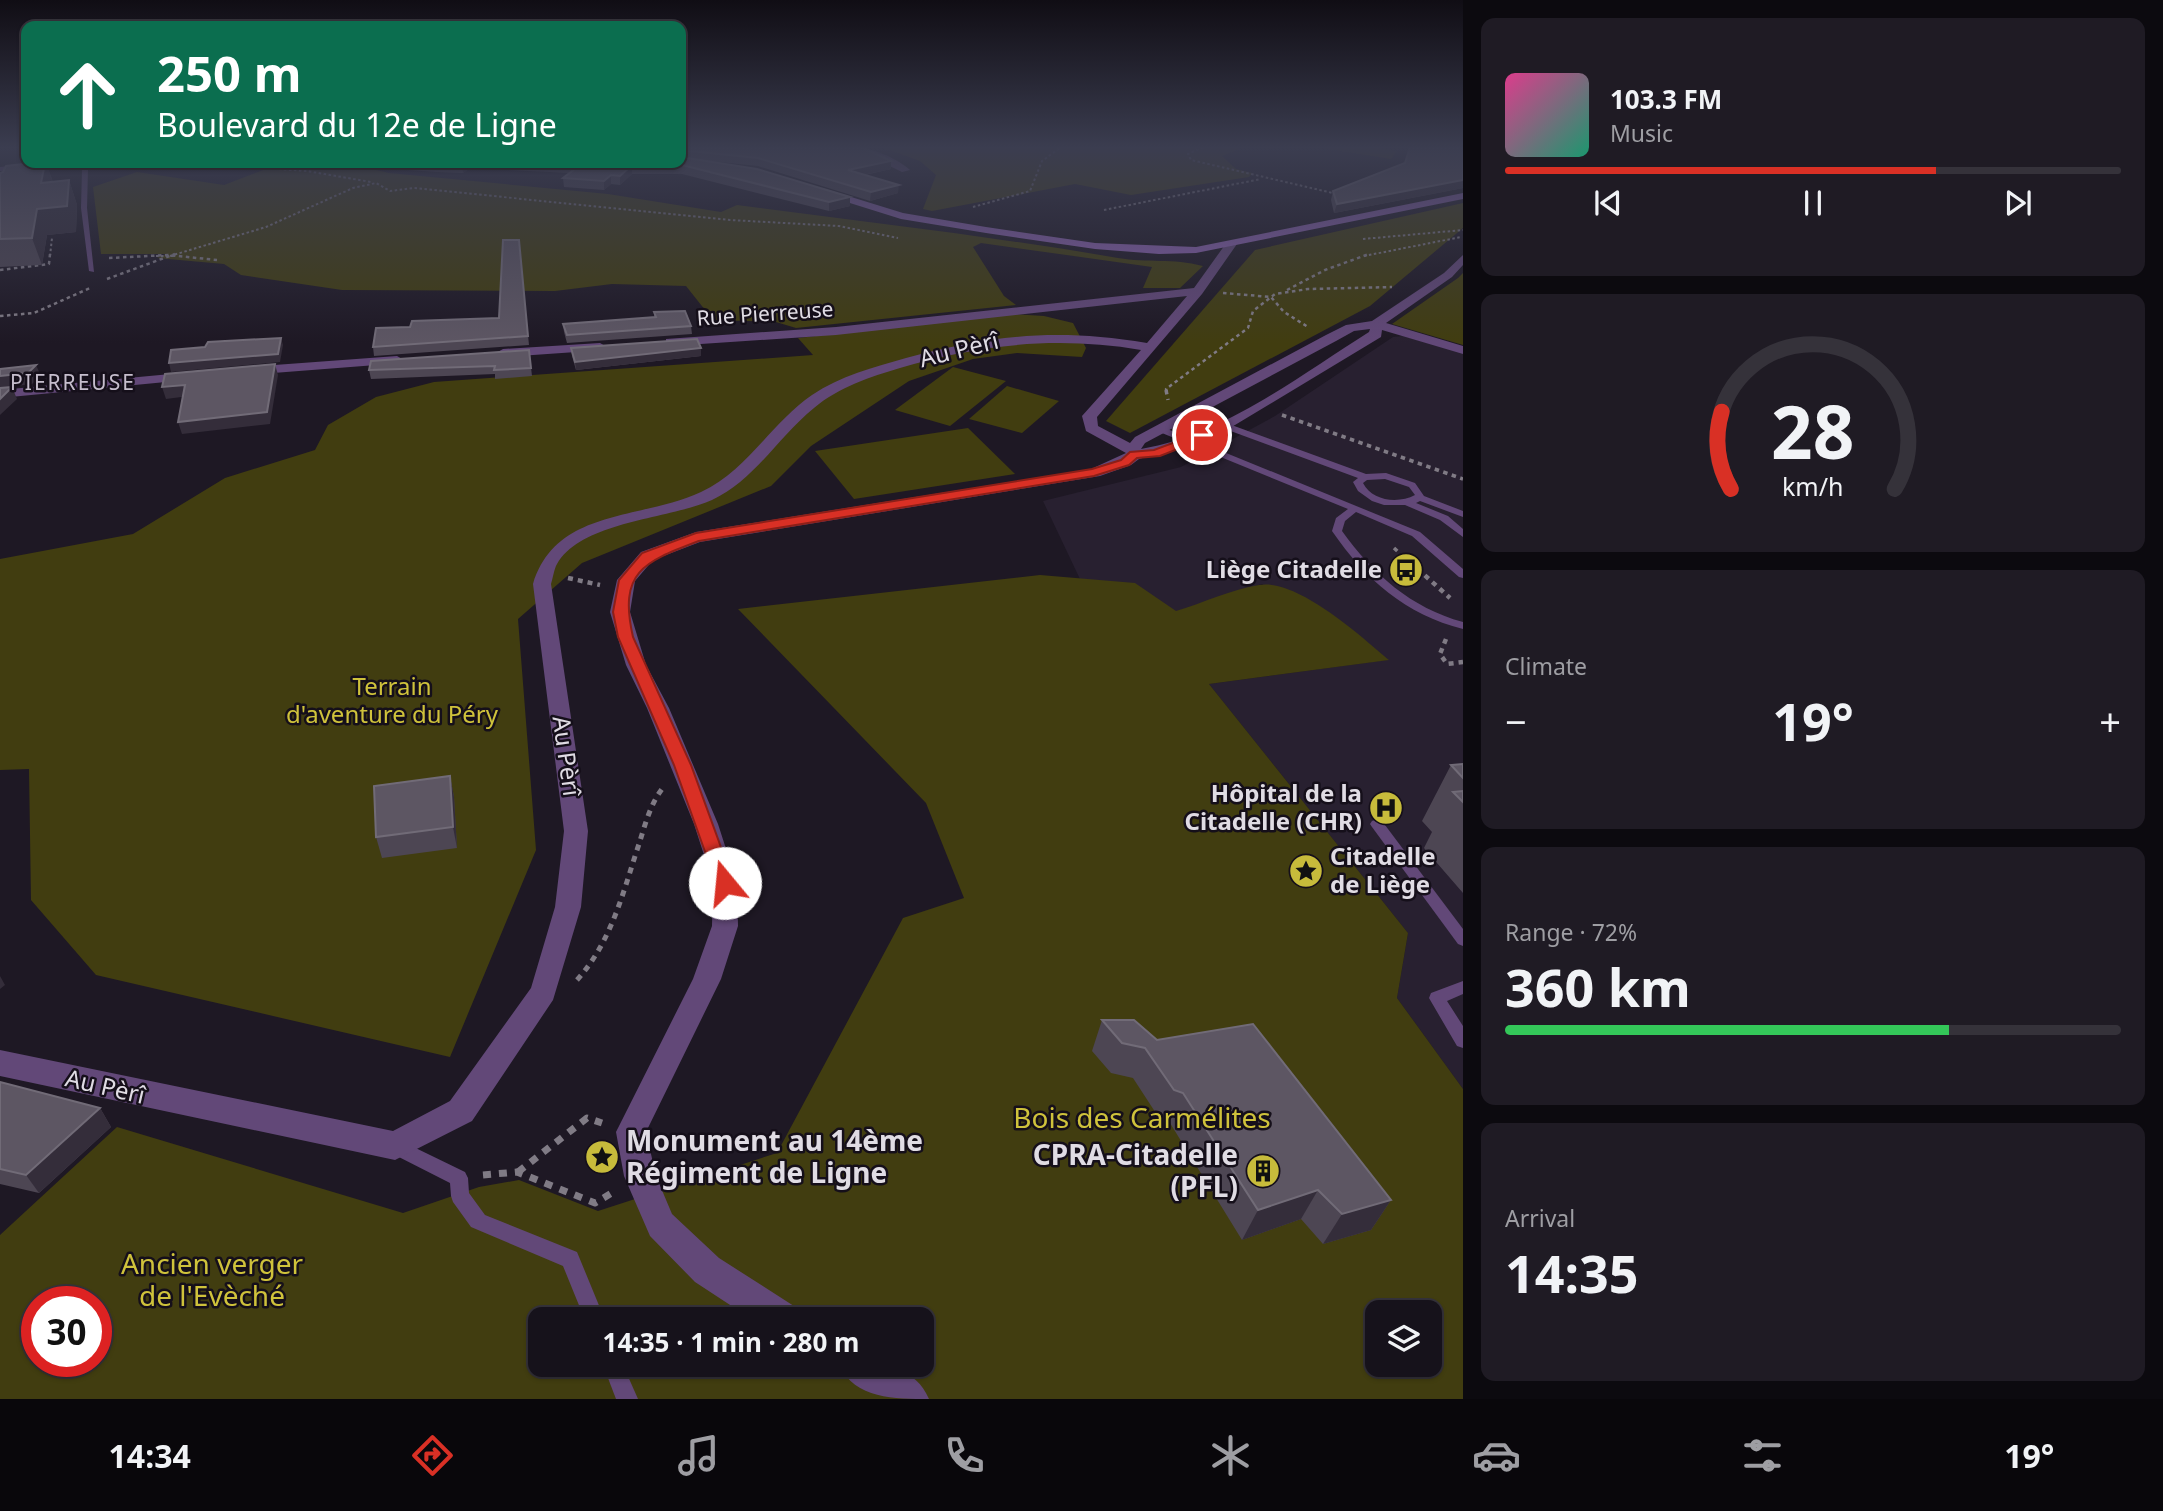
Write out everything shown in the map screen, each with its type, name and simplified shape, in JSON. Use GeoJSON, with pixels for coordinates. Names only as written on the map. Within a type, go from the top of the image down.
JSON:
{"type":"FeatureCollection","features":[{"type":"Feature","properties":{"kind":"street"},"geometry":{"type":"LineString","coordinates":[[889,212],[1095,246],[1159,251],[1196,250],[1231,244],[1384,212]]}},
{"type":"Feature","properties":{"kind":"street"},"geometry":{"type":"LineString","coordinates":[[1231,244],[1198,291],[1108,398],[1089,416],[1091,428],[1133,452],[1155,454],[1188,442],[1219,427],[1376,334],[1376,324]]}},
{"type":"Feature","properties":{"kind":"street"},"geometry":{"type":"LineString","coordinates":[[1376,324],[1448,275],[1463,258]]}},
{"type":"Feature","properties":{"kind":"street","name":"Rue Pierreuse"},"geometry":{"type":"LineString","coordinates":[[660,342],[836,331],[1198,291]]}},
{"type":"Feature","properties":{"kind":"street"},"geometry":{"type":"LineString","coordinates":[[765,1307],[707,1270],[661,1225],[640,1176],[631,1132],[707,979],[725,926],[725,883],[683,765],[625,637],[620,612],[626,580],[647,556],[696,537],[1094,473],[1125,462],[1140,440],[1351,328],[1376,324],[1463,350]]}},
{"type":"Feature","properties":{"kind":"street","name":"Au Pèrî"},"geometry":{"type":"LineString","coordinates":[[0,1063],[395,1146],[461,1111],[543,992],[568,907],[576,831],[542,584],[546,566],[565,542],[587,532],[703,498],[727,486],[804,408],[853,379],[953,349],[1013,337],[1076,336],[1149,347]]}},
{"type":"Feature","properties":{"kind":"street"},"geometry":{"type":"LineString","coordinates":[[485,354],[619,346]]}},
{"type":"Feature","properties":{"kind":"street"},"geometry":{"type":"LineString","coordinates":[[233,372],[412,358]]}},
{"type":"Feature","properties":{"kind":"street"},"geometry":{"type":"LineString","coordinates":[[0,394],[206,374]]}},
{"type":"Feature","properties":{"kind":"street"},"geometry":{"type":"LineString","coordinates":[[877,1377],[911,1399]]}},
{"type":"Feature","properties":{"kind":"lane"},"geometry":{"type":"LineString","coordinates":[[85,212],[92,271]]}},
{"type":"Feature","properties":{"kind":"lane"},"geometry":{"type":"LineString","coordinates":[[1190,413],[1219,427],[1362,479],[1400,479],[1417,489],[1419,498]]}},
{"type":"Feature","properties":{"kind":"lane"},"geometry":{"type":"LineString","coordinates":[[1160,429],[1416,534],[1463,575]]}},
{"type":"Feature","properties":{"kind":"lane"},"geometry":{"type":"LineString","coordinates":[[1362,479],[1364,492],[1373,498],[1408,503],[1444,518],[1463,534]]}},
{"type":"Feature","properties":{"kind":"lane"},"geometry":{"type":"LineString","coordinates":[[1408,503],[1419,498],[1463,514]]}},
{"type":"Feature","properties":{"kind":"lane"},"geometry":{"type":"LineString","coordinates":[[1354,509],[1340,520],[1337,531],[1348,547],[1408,604],[1436,618],[1463,626]]}},
{"type":"Feature","properties":{"kind":"lane"},"geometry":{"type":"LineString","coordinates":[[1377,824],[1463,940]]}},
{"type":"Feature","properties":{"kind":"lane"},"geometry":{"type":"LineString","coordinates":[[1463,987],[1437,998],[1463,1041]]}},
{"type":"Feature","properties":{"kind":"lane"},"geometry":{"type":"LineString","coordinates":[[395,1146],[459,1178],[460,1196],[478,1221],[570,1259],[589,1307]]}},
{"type":"Feature","properties":{"kind":"lane"},"geometry":{"type":"LineString","coordinates":[[618,1377],[627,1399]]}},
{"type":"Feature","properties":{"kind":"path"},"geometry":{"type":"LineString","coordinates":[[105,280],[168,255],[260,229],[298,212]]}},
{"type":"Feature","properties":{"kind":"path"},"geometry":{"type":"LineString","coordinates":[[652,212],[839,226],[910,239]]}},
{"type":"Feature","properties":{"kind":"path"},"geometry":{"type":"LineString","coordinates":[[926,220],[954,212]]}},
{"type":"Feature","properties":{"kind":"path"},"geometry":{"type":"LineString","coordinates":[[1283,293],[1325,270],[1374,251],[1463,236]]}},
{"type":"Feature","properties":{"kind":"path"},"geometry":{"type":"LineString","coordinates":[[0,270],[48,264],[52,239]]}},
{"type":"Feature","properties":{"kind":"path"},"geometry":{"type":"LineString","coordinates":[[91,260],[142,255],[216,260]]}},
{"type":"Feature","properties":{"kind":"path"},"geometry":{"type":"LineString","coordinates":[[1190,413],[1166,399],[1166,388],[1248,328],[1252,311],[1271,297],[1308,289],[1430,286]]}},
{"type":"Feature","properties":{"kind":"path"},"geometry":{"type":"LineString","coordinates":[[1198,291],[1271,297],[1295,319],[1331,338]]}},
{"type":"Feature","properties":{"kind":"path"},"geometry":{"type":"LineString","coordinates":[[0,316],[34,313],[75,296]]}},
{"type":"Feature","properties":{"kind":"path"},"geometry":{"type":"LineString","coordinates":[[1280,414],[1463,479]]}},
{"type":"Feature","properties":{"kind":"path"},"geometry":{"type":"LineString","coordinates":[[546,566],[573,582],[623,589]]}},
{"type":"Feature","properties":{"kind":"path"},"geometry":{"type":"LineString","coordinates":[[1440,654],[1447,664],[1463,662]]}},
{"type":"Feature","properties":{"kind":"path"},"geometry":{"type":"LineString","coordinates":[[543,992],[579,979],[612,929],[657,795],[683,765]]}},
{"type":"Feature","properties":{"kind":"path"},"geometry":{"type":"LineString","coordinates":[[517,1172],[587,1118],[631,1132]]}},
{"type":"Feature","properties":{"kind":"path"},"geometry":{"type":"LineString","coordinates":[[459,1178],[517,1172],[595,1203],[640,1176]]}},
{"type":"Feature","properties":{"kind":"shaded area","name":"Hôpital de la Citadelle (CHR)"},"geometry":{"type":"Polygon","coordinates":[[[1403,336],[1463,353],[1463,1089],[1397,998],[1408,933],[1209,684],[1387,660],[1262,584],[1106,634],[1043,501],[1181,467],[1275,416],[1393,337],[1403,336]]]}},
{"type":"Feature","properties":{"kind":"green space"},"geometry":{"type":"Polygon","coordinates":[[[96,212],[793,212],[1129,259],[1203,266],[1180,288],[1143,288],[1152,267],[981,243],[973,247],[1004,296],[1016,305],[796,328],[776,322],[713,320],[686,286],[612,284],[555,291],[342,290],[241,275],[224,264],[157,258],[167,254],[101,254],[96,212]]]}},
{"type":"Feature","properties":{"kind":"green space"},"geometry":{"type":"Polygon","coordinates":[[[1422,212],[1463,212],[1463,228],[1370,306],[1130,433],[1106,421],[1255,250],[1422,212]]]}},
{"type":"Feature","properties":{"kind":"green space"},"geometry":{"type":"Polygon","coordinates":[[[1463,273],[1463,345],[1392,324],[1458,278],[1463,273]]]}},
{"type":"Feature","properties":{"kind":"green space","name":"Terrain d'aventure du Péry"},"geometry":{"type":"Polygon","coordinates":[[[1013,314],[1044,316],[1073,323],[1086,348],[1082,357],[1017,353],[973,359],[909,381],[811,446],[771,486],[582,563],[518,619],[536,850],[450,1057],[96,975],[31,900],[29,769],[0,770],[0,559],[133,534],[225,478],[315,450],[328,425],[376,397],[434,382],[813,355],[798,338],[1013,314]]]}},
{"type":"Feature","properties":{"kind":"green space"},"geometry":{"type":"Polygon","coordinates":[[[953,367],[1006,381],[950,426],[895,410],[953,367]]]}},
{"type":"Feature","properties":{"kind":"green space"},"geometry":{"type":"Polygon","coordinates":[[[1007,386],[1059,401],[1022,433],[969,419],[1007,386]]]}},
{"type":"Feature","properties":{"kind":"green space"},"geometry":{"type":"Polygon","coordinates":[[[968,428],[1015,474],[854,499],[815,451],[968,428]]]}},
{"type":"Feature","properties":{"kind":"green space","name":"Bois des Carmélites"},"geometry":{"type":"Polygon","coordinates":[[[1040,575],[1135,583],[1176,611],[1238,590],[1274,585],[1292,591],[1328,611],[1389,660],[1209,684],[1408,933],[1397,998],[1463,1089],[1463,1399],[0,1399],[0,1235],[117,1127],[403,1213],[479,1187],[519,1180],[598,1211],[777,1153],[903,918],[964,898],[926,803],[738,609],[1040,575]]]}},
{"type":"Feature","properties":{"kind":"building"},"geometry":{"type":"Polygon","coordinates":[[[0,212],[36,212],[32,238],[0,239],[0,212]]]}},
{"type":"Feature","properties":{"kind":"building"},"geometry":{"type":"Polygon","coordinates":[[[503,240],[519,240],[528,336],[373,347],[376,328],[410,327],[412,321],[499,318],[503,240]]]}},
{"type":"Feature","properties":{"kind":"building"},"geometry":{"type":"Polygon","coordinates":[[[685,311],[691,326],[567,335],[563,324],[656,317],[654,312],[685,311]]]}},
{"type":"Feature","properties":{"kind":"building"},"geometry":{"type":"Polygon","coordinates":[[[281,338],[278,354],[169,363],[171,350],[205,347],[208,342],[281,338]]]}},
{"type":"Feature","properties":{"kind":"building"},"geometry":{"type":"Polygon","coordinates":[[[697,339],[701,348],[575,362],[571,348],[697,339]]]}},
{"type":"Feature","properties":{"kind":"building"},"geometry":{"type":"Polygon","coordinates":[[[529,350],[531,368],[494,370],[495,366],[369,370],[371,361],[529,350]]]}},
{"type":"Feature","properties":{"kind":"building"},"geometry":{"type":"Polygon","coordinates":[[[275,364],[267,412],[178,422],[185,385],[162,387],[165,374],[275,364]]]}},
{"type":"Feature","properties":{"kind":"building"},"geometry":{"type":"Polygon","coordinates":[[[36,365],[28,373],[0,376],[0,369],[36,365]]]}},
{"type":"Feature","properties":{"kind":"building"},"geometry":{"type":"Polygon","coordinates":[[[12,387],[0,399],[0,388],[12,387]]]}},
{"type":"Feature","properties":{"kind":"building"},"geometry":{"type":"Polygon","coordinates":[[[1463,764],[1463,778],[1451,765],[1463,764]]]}},
{"type":"Feature","properties":{"kind":"building"},"geometry":{"type":"Polygon","coordinates":[[[450,776],[453,827],[376,837],[374,786],[450,776]]]}},
{"type":"Feature","properties":{"kind":"building"},"geometry":{"type":"Polygon","coordinates":[[[1463,791],[1463,802],[1453,792],[1463,791]]]}},
{"type":"Feature","properties":{"kind":"building"},"geometry":{"type":"Polygon","coordinates":[[[1102,1020],[1134,1020],[1157,1040],[1253,1024],[1391,1200],[1342,1214],[1318,1190],[1258,1210],[1183,1093],[1174,1090],[1145,1048],[1122,1043],[1102,1020]]]}},
{"type":"Feature","properties":{"kind":"building"},"geometry":{"type":"Polygon","coordinates":[[[0,1082],[100,1108],[26,1175],[0,1169],[0,1082]]]}},
{"type":"Feature","properties":{"kind":"place","name":"Liège Citadelle"},"geometry":{"type":"Point","coordinates":[1406,570]}},
{"type":"Feature","properties":{"kind":"place","name":"Hôpital de la Citadelle (CHR)"},"geometry":{"type":"Point","coordinates":[1386,808]}},
{"type":"Feature","properties":{"kind":"place","name":"Citadelle de Liège"},"geometry":{"type":"Point","coordinates":[1306,871]}},
{"type":"Feature","properties":{"kind":"place","name":"Monument au 14ème Régiment de Ligne"},"geometry":{"type":"Point","coordinates":[602,1157]}},
{"type":"Feature","properties":{"kind":"place","name":"CPRA-Citadelle (PFL)"},"geometry":{"type":"Point","coordinates":[1263,1171]}},
{"type":"Feature","properties":{"kind":"district","name":"PIERREUSE"},"geometry":{"type":"Point","coordinates":[73,383]}},
{"type":"Feature","properties":{"kind":"route"},"geometry":{"type":"LineString","coordinates":[[725,883],[683,765],[625,637],[620,612],[626,580],[647,556],[696,537],[1094,473],[1125,462],[1134,455],[1163,452],[1202,435]]}},
{"type":"Feature","properties":{"kind":"park label","name":"Ancien verger de l'Evèché"},"geometry":{"type":"Point","coordinates":[212,1280]}}]}
